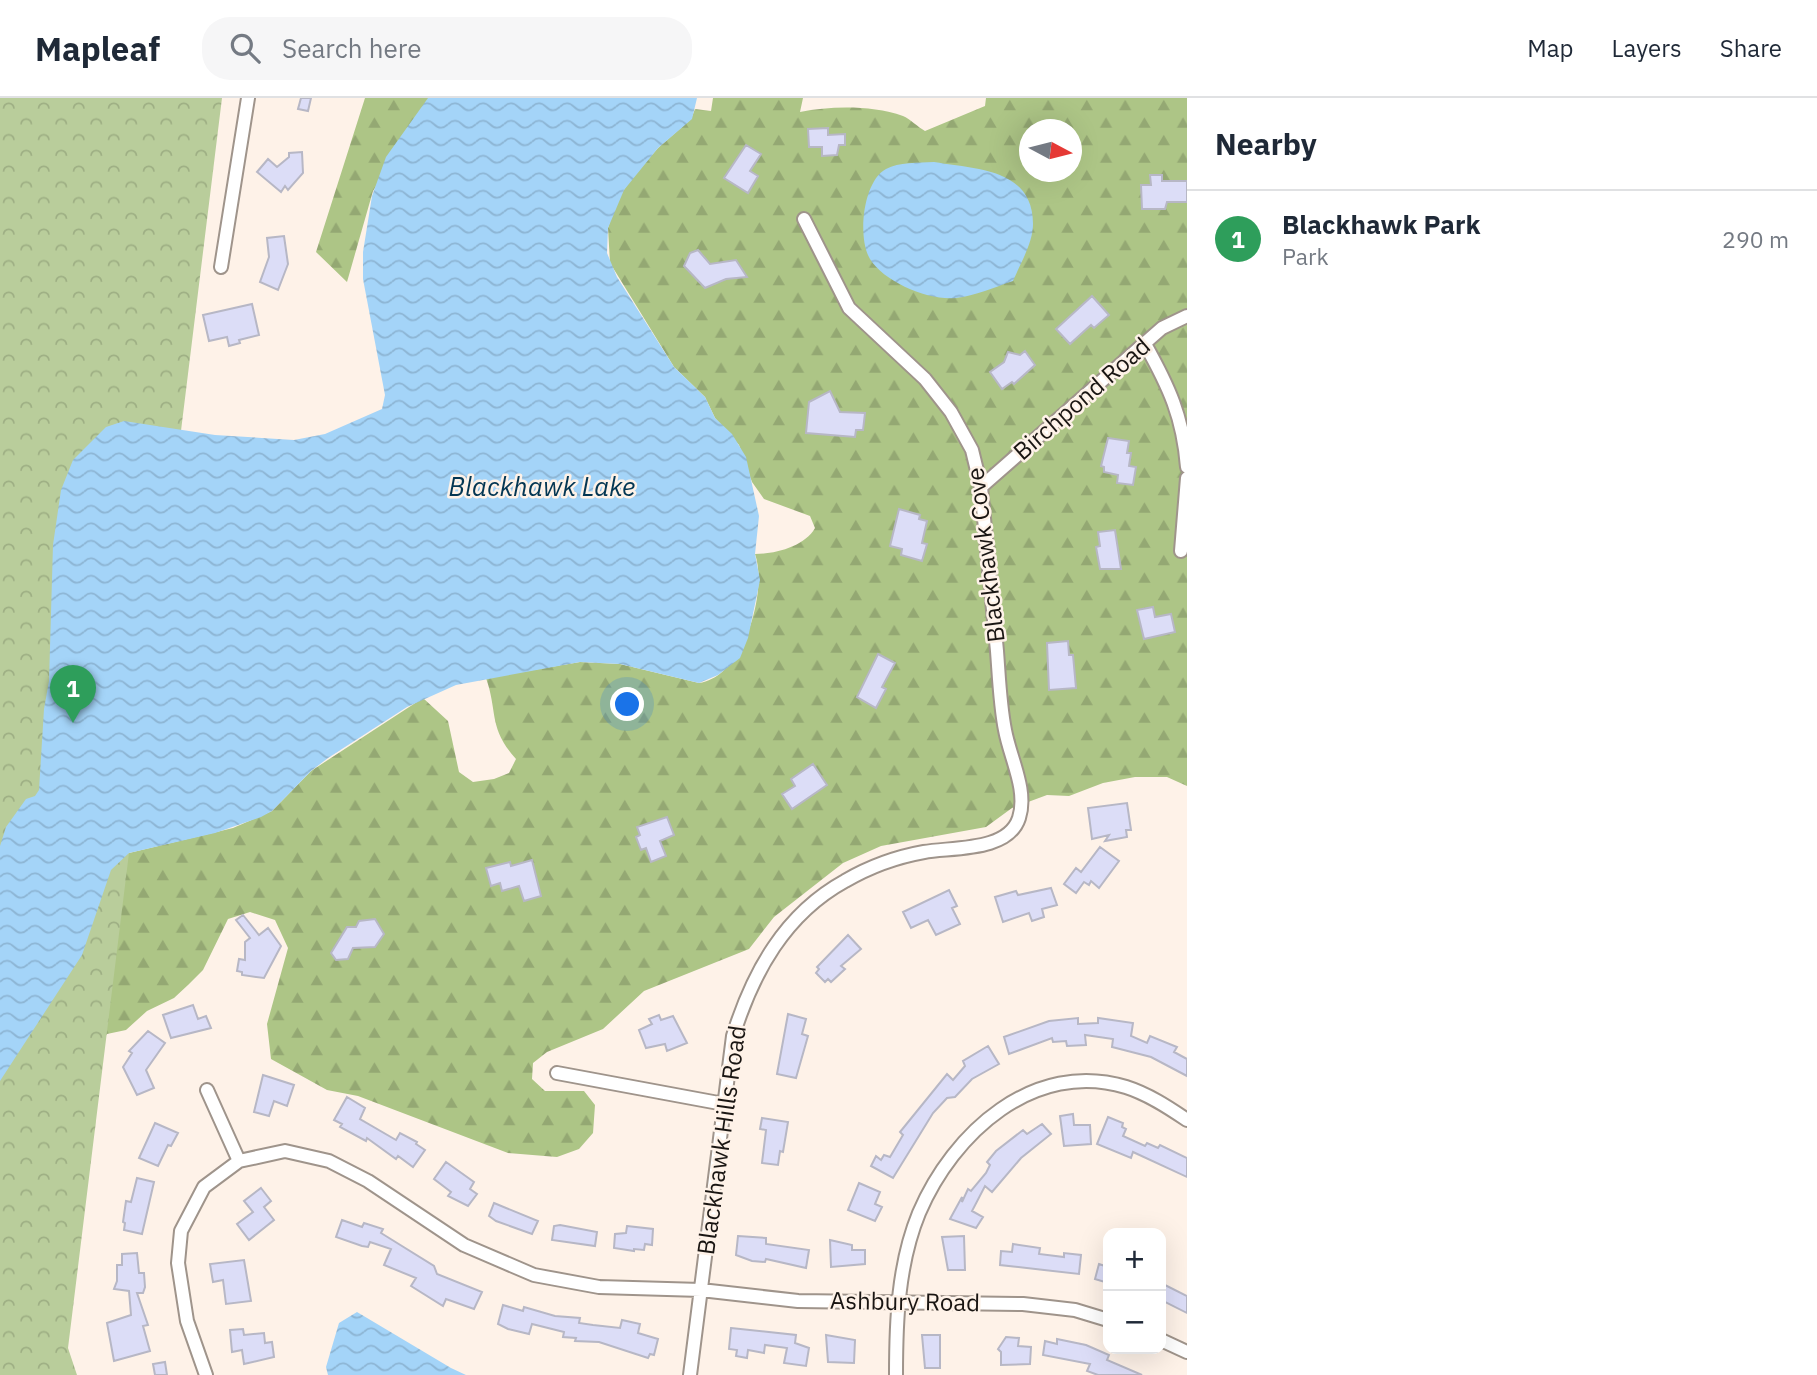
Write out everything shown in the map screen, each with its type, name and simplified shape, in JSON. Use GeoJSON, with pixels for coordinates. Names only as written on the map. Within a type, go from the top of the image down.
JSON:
{"type":"FeatureCollection","features":[{"type":"Feature","properties":{"kind":"street"},"geometry":{"type":"LineString","coordinates":[[221,267],[248,98]]}},
{"type":"Feature","properties":{"kind":"street","name":"Blackhawk Cove"},"geometry":{"type":"LineString","coordinates":[[804,219],[849,308],[925,379],[951,412],[972,450],[981,487],[1004,729],[1023,798],[1019,820]]}},
{"type":"Feature","properties":{"kind":"street","name":"Birchpond Road"},"geometry":{"type":"LineString","coordinates":[[981,487],[1162,328],[1187,316]]}},
{"type":"Feature","properties":{"kind":"street"},"geometry":{"type":"LineString","coordinates":[[1145,344],[1172,391],[1185,434],[1187,467]]}},
{"type":"Feature","properties":{"kind":"street"},"geometry":{"type":"LineString","coordinates":[[1181,551],[1187,478]]}},
{"type":"Feature","properties":{"kind":"street","name":"Blackhawk Hills Road"},"geometry":{"type":"LineString","coordinates":[[690,1375],[733,1036],[746,993],[772,947],[807,907],[844,881],[884,862],[924,852],[986,844],[1007,834],[1019,820]]}},
{"type":"Feature","properties":{"kind":"street"},"geometry":{"type":"LineString","coordinates":[[557,1073],[724,1104]]}},
{"type":"Feature","properties":{"kind":"street"},"geometry":{"type":"LineString","coordinates":[[896,1375],[896,1302],[918,1215],[933,1186],[967,1138],[996,1111],[1025,1094],[1060,1084],[1095,1082],[1126,1087],[1154,1099],[1187,1120]]}},
{"type":"Feature","properties":{"kind":"street"},"geometry":{"type":"LineString","coordinates":[[206,1375],[187,1321],[178,1263],[181,1231],[204,1187],[239,1161],[207,1090]]}},
{"type":"Feature","properties":{"kind":"street","name":"Ashbury Road"},"geometry":{"type":"LineString","coordinates":[[239,1161],[285,1151],[329,1161],[368,1181],[464,1245],[534,1275],[599,1287],[701,1290],[799,1301],[1023,1304],[1075,1310],[1103,1318]]}},
{"type":"Feature","properties":{"kind":"street"},"geometry":{"type":"LineString","coordinates":[[1166,1342],[1187,1352]]}},
{"type":"Feature","properties":{"kind":"green space"},"geometry":{"type":"Polygon","coordinates":[[[0,98],[222,98],[68,1348],[77,1375],[0,1375],[0,98]]]}},
{"type":"Feature","properties":{"kind":"green space"},"geometry":{"type":"Polygon","coordinates":[[[365,98],[434,98],[373,191],[347,282],[316,252],[365,98]]]}},
{"type":"Feature","properties":{"kind":"green space"},"geometry":{"type":"Polygon","coordinates":[[[713,98],[803,98],[800,112],[865,108],[903,116],[925,131],[985,106],[986,98],[1187,98],[1187,786],[1167,777],[1135,777],[1103,783],[1069,796],[1047,795],[1012,808],[986,827],[881,846],[843,863],[774,917],[749,949],[644,991],[603,1029],[547,1052],[533,1063],[532,1079],[545,1091],[584,1091],[595,1105],[593,1133],[579,1149],[557,1157],[508,1153],[358,1096],[327,1090],[271,1059],[267,1024],[288,948],[275,920],[250,912],[228,919],[203,970],[174,998],[147,1011],[126,1030],[107,1034],[98,1046],[95,1130],[47,1143],[0,1081],[119,861],[129,853],[233,828],[272,811],[311,771],[423,698],[448,721],[459,772],[473,782],[494,779],[509,773],[516,759],[497,729],[486,678],[580,662],[620,664],[699,683],[715,677],[729,666],[740,649],[755,609],[758,570],[755,554],[789,548],[804,540],[815,528],[810,516],[764,499],[752,482],[739,445],[715,418],[705,397],[674,367],[610,263],[608,228],[616,202],[631,179],[658,148],[691,119],[695,109],[711,111],[713,98]]]}},
{"type":"Feature","properties":{"kind":"water","name":"Blackhawk Lake"},"geometry":{"type":"Polygon","coordinates":[[[428,98],[697,98],[692,119],[658,148],[624,190],[608,228],[607,253],[617,277],[674,367],[705,397],[715,418],[732,434],[746,457],[759,516],[755,554],[760,580],[748,638],[740,658],[718,675],[699,683],[620,664],[580,662],[456,685],[407,707],[328,758],[311,771],[272,811],[261,817],[215,833],[129,853],[111,870],[82,955],[0,1081],[0,846],[6,827],[26,799],[35,796],[39,790],[44,709],[49,681],[53,545],[61,490],[73,460],[106,427],[124,421],[215,435],[294,440],[325,434],[382,409],[385,395],[363,279],[363,252],[372,196],[386,157],[428,98]]]}},
{"type":"Feature","properties":{"kind":"water"},"geometry":{"type":"Polygon","coordinates":[[[934,162],[999,175],[1023,192],[1030,206],[1033,224],[1029,246],[1013,281],[963,297],[945,298],[921,293],[896,282],[870,259],[864,238],[864,211],[867,197],[878,175],[897,165],[934,162]]]}},
{"type":"Feature","properties":{"kind":"water"},"geometry":{"type":"Polygon","coordinates":[[[357,1312],[466,1375],[328,1375],[326,1367],[339,1323],[357,1312]]]}},
{"type":"Feature","properties":{"kind":"building"},"geometry":{"type":"Polygon","coordinates":[[[301,98],[311,98],[308,111],[298,109],[301,98]]]}},
{"type":"Feature","properties":{"kind":"building"},"geometry":{"type":"Polygon","coordinates":[[[828,128],[828,135],[845,134],[845,145],[839,145],[837,155],[822,156],[822,147],[809,147],[808,129],[828,128]]]}},
{"type":"Feature","properties":{"kind":"building"},"geometry":{"type":"Polygon","coordinates":[[[746,145],[761,154],[750,171],[758,176],[748,193],[724,178],[746,145]]]}},
{"type":"Feature","properties":{"kind":"building"},"geometry":{"type":"Polygon","coordinates":[[[302,152],[303,173],[288,190],[285,186],[281,192],[257,172],[268,159],[277,167],[289,157],[289,153],[302,152]]]}},
{"type":"Feature","properties":{"kind":"building"},"geometry":{"type":"Polygon","coordinates":[[[1150,175],[1162,175],[1162,181],[1187,181],[1187,202],[1167,202],[1165,209],[1142,209],[1141,185],[1151,185],[1150,175]]]}},
{"type":"Feature","properties":{"kind":"building"},"geometry":{"type":"Polygon","coordinates":[[[284,236],[288,264],[278,290],[260,282],[269,257],[267,238],[284,236]]]}},
{"type":"Feature","properties":{"kind":"building"},"geometry":{"type":"Polygon","coordinates":[[[698,250],[710,264],[736,260],[747,277],[726,279],[705,288],[684,266],[690,253],[698,250]]]}},
{"type":"Feature","properties":{"kind":"building"},"geometry":{"type":"Polygon","coordinates":[[[1092,296],[1109,315],[1094,328],[1091,325],[1070,344],[1056,329],[1092,296]]]}},
{"type":"Feature","properties":{"kind":"building"},"geometry":{"type":"Polygon","coordinates":[[[252,304],[259,335],[239,340],[240,343],[229,346],[227,337],[209,341],[203,315],[252,304]]]}},
{"type":"Feature","properties":{"kind":"building"},"geometry":{"type":"Polygon","coordinates":[[[1025,351],[1035,365],[1014,384],[1012,382],[1002,389],[990,372],[1004,362],[1008,352],[1020,355],[1025,351]]]}},
{"type":"Feature","properties":{"kind":"building"},"geometry":{"type":"Polygon","coordinates":[[[830,391],[840,412],[865,413],[863,430],[856,430],[855,437],[806,433],[809,402],[830,391]]]}},
{"type":"Feature","properties":{"kind":"building"},"geometry":{"type":"Polygon","coordinates":[[[1108,438],[1129,441],[1129,466],[1136,467],[1133,485],[1117,483],[1118,475],[1104,472],[1104,467],[1101,466],[1108,438]]]}},
{"type":"Feature","properties":{"kind":"building"},"geometry":{"type":"Polygon","coordinates":[[[899,509],[920,515],[919,519],[927,521],[922,543],[927,544],[922,561],[901,555],[902,549],[890,546],[899,509]]]}},
{"type":"Feature","properties":{"kind":"building"},"geometry":{"type":"Polygon","coordinates":[[[1115,530],[1121,569],[1100,569],[1096,547],[1100,546],[1098,532],[1115,530]]]}},
{"type":"Feature","properties":{"kind":"building"},"geometry":{"type":"Polygon","coordinates":[[[1153,607],[1155,617],[1171,614],[1175,632],[1144,639],[1137,610],[1153,607]]]}},
{"type":"Feature","properties":{"kind":"building"},"geometry":{"type":"Polygon","coordinates":[[[1068,641],[1069,655],[1073,655],[1076,688],[1049,690],[1047,643],[1068,641]]]}},
{"type":"Feature","properties":{"kind":"building"},"geometry":{"type":"Polygon","coordinates":[[[878,654],[895,663],[882,687],[886,689],[876,708],[857,697],[878,654]]]}},
{"type":"Feature","properties":{"kind":"building"},"geometry":{"type":"Polygon","coordinates":[[[813,764],[827,785],[792,809],[782,794],[795,786],[791,779],[813,764]]]}},
{"type":"Feature","properties":{"kind":"building"},"geometry":{"type":"Polygon","coordinates":[[[1127,803],[1131,830],[1126,830],[1127,837],[1105,841],[1109,835],[1092,839],[1088,808],[1127,803]]]}},
{"type":"Feature","properties":{"kind":"building"},"geometry":{"type":"Polygon","coordinates":[[[667,817],[674,835],[660,841],[666,856],[651,862],[646,848],[641,850],[636,837],[640,835],[637,827],[667,817]]]}},
{"type":"Feature","properties":{"kind":"building"},"geometry":{"type":"Polygon","coordinates":[[[1100,847],[1119,861],[1099,888],[1091,881],[1089,885],[1084,882],[1076,893],[1064,884],[1076,868],[1081,872],[1100,847]]]}},
{"type":"Feature","properties":{"kind":"building"},"geometry":{"type":"Polygon","coordinates":[[[532,860],[541,896],[524,901],[519,886],[502,891],[500,883],[491,886],[486,868],[510,862],[511,866],[532,860]]]}},
{"type":"Feature","properties":{"kind":"building"},"geometry":{"type":"Polygon","coordinates":[[[1051,888],[1057,905],[1042,909],[1044,917],[1032,921],[1029,913],[1003,922],[995,897],[1016,891],[1018,895],[1051,888]]]}},
{"type":"Feature","properties":{"kind":"building"},"geometry":{"type":"Polygon","coordinates":[[[949,890],[957,906],[952,908],[960,924],[936,935],[928,920],[911,928],[903,912],[949,890]]]}},
{"type":"Feature","properties":{"kind":"building"},"geometry":{"type":"Polygon","coordinates":[[[243,915],[259,935],[268,928],[281,946],[264,978],[242,975],[242,972],[237,971],[239,959],[245,960],[245,942],[250,938],[236,920],[243,915]]]}},
{"type":"Feature","properties":{"kind":"building"},"geometry":{"type":"Polygon","coordinates":[[[375,919],[384,934],[375,947],[353,948],[348,959],[336,960],[331,953],[347,927],[356,927],[359,921],[375,919]]]}},
{"type":"Feature","properties":{"kind":"building"},"geometry":{"type":"Polygon","coordinates":[[[848,935],[861,949],[841,966],[845,969],[831,982],[828,979],[825,982],[816,973],[819,969],[817,967],[848,935]]]}},
{"type":"Feature","properties":{"kind":"building"},"geometry":{"type":"Polygon","coordinates":[[[193,1005],[198,1019],[206,1016],[211,1028],[171,1038],[163,1015],[193,1005]]]}},
{"type":"Feature","properties":{"kind":"building"},"geometry":{"type":"Polygon","coordinates":[[[788,1014],[806,1019],[802,1034],[808,1036],[796,1078],[777,1074],[788,1014]]]}},
{"type":"Feature","properties":{"kind":"building"},"geometry":{"type":"Polygon","coordinates":[[[659,1015],[661,1020],[673,1016],[687,1043],[667,1051],[665,1044],[646,1048],[639,1030],[652,1024],[649,1019],[659,1015]]]}},
{"type":"Feature","properties":{"kind":"building"},"geometry":{"type":"Polygon","coordinates":[[[1078,1018],[1078,1024],[1098,1023],[1098,1018],[1133,1023],[1131,1036],[1147,1043],[1150,1036],[1177,1047],[1174,1052],[1187,1059],[1187,1076],[1151,1057],[1112,1047],[1113,1039],[1085,1035],[1086,1045],[1067,1046],[1066,1041],[1053,1042],[1052,1038],[1009,1054],[1004,1037],[1049,1021],[1078,1018]]]}},
{"type":"Feature","properties":{"kind":"building"},"geometry":{"type":"Polygon","coordinates":[[[148,1031],[165,1043],[146,1070],[154,1088],[137,1095],[123,1067],[132,1053],[129,1051],[148,1031]]]}},
{"type":"Feature","properties":{"kind":"building"},"geometry":{"type":"Polygon","coordinates":[[[988,1046],[999,1064],[972,1079],[955,1097],[947,1098],[933,1113],[893,1178],[871,1166],[876,1156],[881,1160],[884,1155],[890,1157],[903,1135],[900,1132],[947,1074],[953,1080],[965,1066],[963,1061],[988,1046]]]}},
{"type":"Feature","properties":{"kind":"building"},"geometry":{"type":"Polygon","coordinates":[[[263,1075],[294,1085],[287,1106],[274,1101],[269,1116],[254,1112],[263,1075]]]}},
{"type":"Feature","properties":{"kind":"building"},"geometry":{"type":"Polygon","coordinates":[[[347,1097],[365,1108],[360,1119],[396,1140],[400,1133],[417,1142],[416,1144],[425,1150],[413,1167],[398,1156],[396,1159],[367,1138],[366,1141],[340,1127],[342,1124],[334,1120],[347,1097]]]}},
{"type":"Feature","properties":{"kind":"building"},"geometry":{"type":"Polygon","coordinates":[[[1073,1114],[1074,1125],[1090,1125],[1091,1144],[1064,1146],[1060,1116],[1073,1114]]]}},
{"type":"Feature","properties":{"kind":"building"},"geometry":{"type":"Polygon","coordinates":[[[1108,1117],[1123,1123],[1122,1127],[1126,1129],[1123,1136],[1145,1146],[1147,1143],[1158,1148],[1160,1145],[1187,1158],[1187,1177],[1133,1152],[1131,1158],[1097,1144],[1108,1117]]]}},
{"type":"Feature","properties":{"kind":"building"},"geometry":{"type":"Polygon","coordinates":[[[762,1118],[788,1122],[778,1165],[762,1163],[766,1130],[760,1129],[762,1118]]]}},
{"type":"Feature","properties":{"kind":"building"},"geometry":{"type":"Polygon","coordinates":[[[155,1123],[178,1133],[171,1146],[168,1145],[158,1166],[139,1158],[155,1123]]]}},
{"type":"Feature","properties":{"kind":"building"},"geometry":{"type":"Polygon","coordinates":[[[1042,1124],[1051,1134],[1021,1158],[992,1192],[985,1186],[972,1211],[983,1217],[976,1228],[950,1219],[968,1189],[971,1191],[986,1173],[990,1165],[987,1162],[996,1151],[1023,1130],[1027,1134],[1042,1124]]]}},
{"type":"Feature","properties":{"kind":"building"},"geometry":{"type":"Polygon","coordinates":[[[446,1162],[474,1182],[470,1189],[477,1194],[468,1206],[448,1196],[451,1192],[434,1179],[446,1162]]]}},
{"type":"Feature","properties":{"kind":"building"},"geometry":{"type":"Polygon","coordinates":[[[137,1178],[154,1182],[142,1234],[124,1230],[123,1222],[126,1201],[131,1202],[137,1178]]]}},
{"type":"Feature","properties":{"kind":"building"},"geometry":{"type":"Polygon","coordinates":[[[859,1183],[880,1192],[875,1204],[882,1207],[875,1221],[848,1210],[859,1183]]]}},
{"type":"Feature","properties":{"kind":"building"},"geometry":{"type":"Polygon","coordinates":[[[261,1188],[271,1201],[264,1207],[274,1220],[249,1240],[237,1224],[253,1212],[244,1201],[261,1188]]]}},
{"type":"Feature","properties":{"kind":"building"},"geometry":{"type":"Polygon","coordinates":[[[494,1203],[538,1221],[532,1234],[489,1216],[494,1203]]]}},
{"type":"Feature","properties":{"kind":"building"},"geometry":{"type":"Polygon","coordinates":[[[342,1220],[362,1227],[364,1223],[383,1229],[381,1233],[434,1266],[437,1274],[482,1292],[474,1309],[446,1299],[443,1306],[411,1286],[416,1278],[384,1265],[391,1249],[370,1242],[368,1247],[362,1246],[336,1237],[342,1220]]]}},
{"type":"Feature","properties":{"kind":"building"},"geometry":{"type":"Polygon","coordinates":[[[554,1226],[597,1232],[595,1246],[552,1240],[554,1226]]]}},
{"type":"Feature","properties":{"kind":"building"},"geometry":{"type":"Polygon","coordinates":[[[627,1226],[653,1229],[652,1245],[645,1244],[644,1250],[634,1251],[614,1248],[615,1234],[626,1233],[627,1226]]]}},
{"type":"Feature","properties":{"kind":"building"},"geometry":{"type":"Polygon","coordinates":[[[738,1236],[766,1238],[766,1244],[809,1250],[806,1268],[766,1259],[765,1262],[752,1261],[736,1255],[738,1236]]]}},
{"type":"Feature","properties":{"kind":"building"},"geometry":{"type":"Polygon","coordinates":[[[964,1236],[965,1270],[948,1270],[942,1237],[964,1236]]]}},
{"type":"Feature","properties":{"kind":"building"},"geometry":{"type":"Polygon","coordinates":[[[830,1240],[852,1245],[852,1250],[865,1250],[865,1264],[831,1267],[830,1240]]]}},
{"type":"Feature","properties":{"kind":"building"},"geometry":{"type":"Polygon","coordinates":[[[1013,1244],[1040,1248],[1039,1254],[1064,1257],[1064,1253],[1081,1255],[1079,1274],[1000,1265],[1001,1251],[1012,1252],[1013,1244]]]}},
{"type":"Feature","properties":{"kind":"building"},"geometry":{"type":"Polygon","coordinates":[[[137,1253],[139,1273],[144,1273],[145,1287],[143,1293],[137,1293],[148,1325],[143,1326],[150,1351],[114,1361],[107,1323],[131,1315],[129,1291],[114,1289],[117,1265],[122,1265],[122,1254],[137,1253]]]}},
{"type":"Feature","properties":{"kind":"building"},"geometry":{"type":"Polygon","coordinates":[[[244,1260],[251,1301],[226,1304],[223,1280],[213,1282],[210,1264],[244,1260]]]}},
{"type":"Feature","properties":{"kind":"building"},"geometry":{"type":"Polygon","coordinates":[[[1099,1264],[1103,1265],[1103,1281],[1095,1279],[1099,1264]]]}},
{"type":"Feature","properties":{"kind":"building"},"geometry":{"type":"Polygon","coordinates":[[[1166,1286],[1187,1296],[1187,1313],[1166,1302],[1166,1286]]]}},
{"type":"Feature","properties":{"kind":"building"},"geometry":{"type":"Polygon","coordinates":[[[503,1305],[523,1311],[524,1307],[555,1316],[580,1318],[579,1323],[593,1325],[620,1328],[622,1320],[640,1324],[638,1333],[658,1339],[654,1355],[650,1354],[648,1358],[599,1342],[575,1341],[576,1338],[563,1337],[564,1332],[532,1324],[529,1334],[508,1329],[498,1324],[503,1305]]]}},
{"type":"Feature","properties":{"kind":"building"},"geometry":{"type":"Polygon","coordinates":[[[731,1328],[796,1335],[795,1343],[809,1348],[806,1366],[784,1363],[787,1348],[765,1345],[764,1353],[748,1350],[747,1358],[736,1356],[737,1350],[729,1349],[731,1328]]]}},
{"type":"Feature","properties":{"kind":"building"},"geometry":{"type":"Polygon","coordinates":[[[243,1329],[244,1335],[264,1333],[265,1343],[272,1342],[274,1357],[244,1364],[242,1350],[232,1352],[230,1330],[243,1329]]]}},
{"type":"Feature","properties":{"kind":"building"},"geometry":{"type":"Polygon","coordinates":[[[826,1335],[855,1340],[854,1363],[828,1362],[826,1335]]]}},
{"type":"Feature","properties":{"kind":"building"},"geometry":{"type":"Polygon","coordinates":[[[922,1335],[940,1335],[940,1368],[925,1368],[922,1335]]]}},
{"type":"Feature","properties":{"kind":"building"},"geometry":{"type":"Polygon","coordinates":[[[1006,1337],[1019,1338],[1018,1346],[1031,1347],[1030,1364],[1001,1365],[1001,1352],[998,1349],[1006,1337]]]}},
{"type":"Feature","properties":{"kind":"building"},"geometry":{"type":"Polygon","coordinates":[[[1057,1339],[1086,1345],[1109,1355],[1107,1360],[1142,1375],[1098,1375],[1087,1371],[1090,1364],[1043,1355],[1045,1341],[1057,1344],[1057,1339]]]}},
{"type":"Feature","properties":{"kind":"building"},"geometry":{"type":"Polygon","coordinates":[[[165,1362],[167,1375],[155,1375],[153,1364],[165,1362]]]}},
{"type":"Feature","properties":{"kind":"place","name":"Blackhawk Park"},"geometry":{"type":"Point","coordinates":[73,723]}}]}
